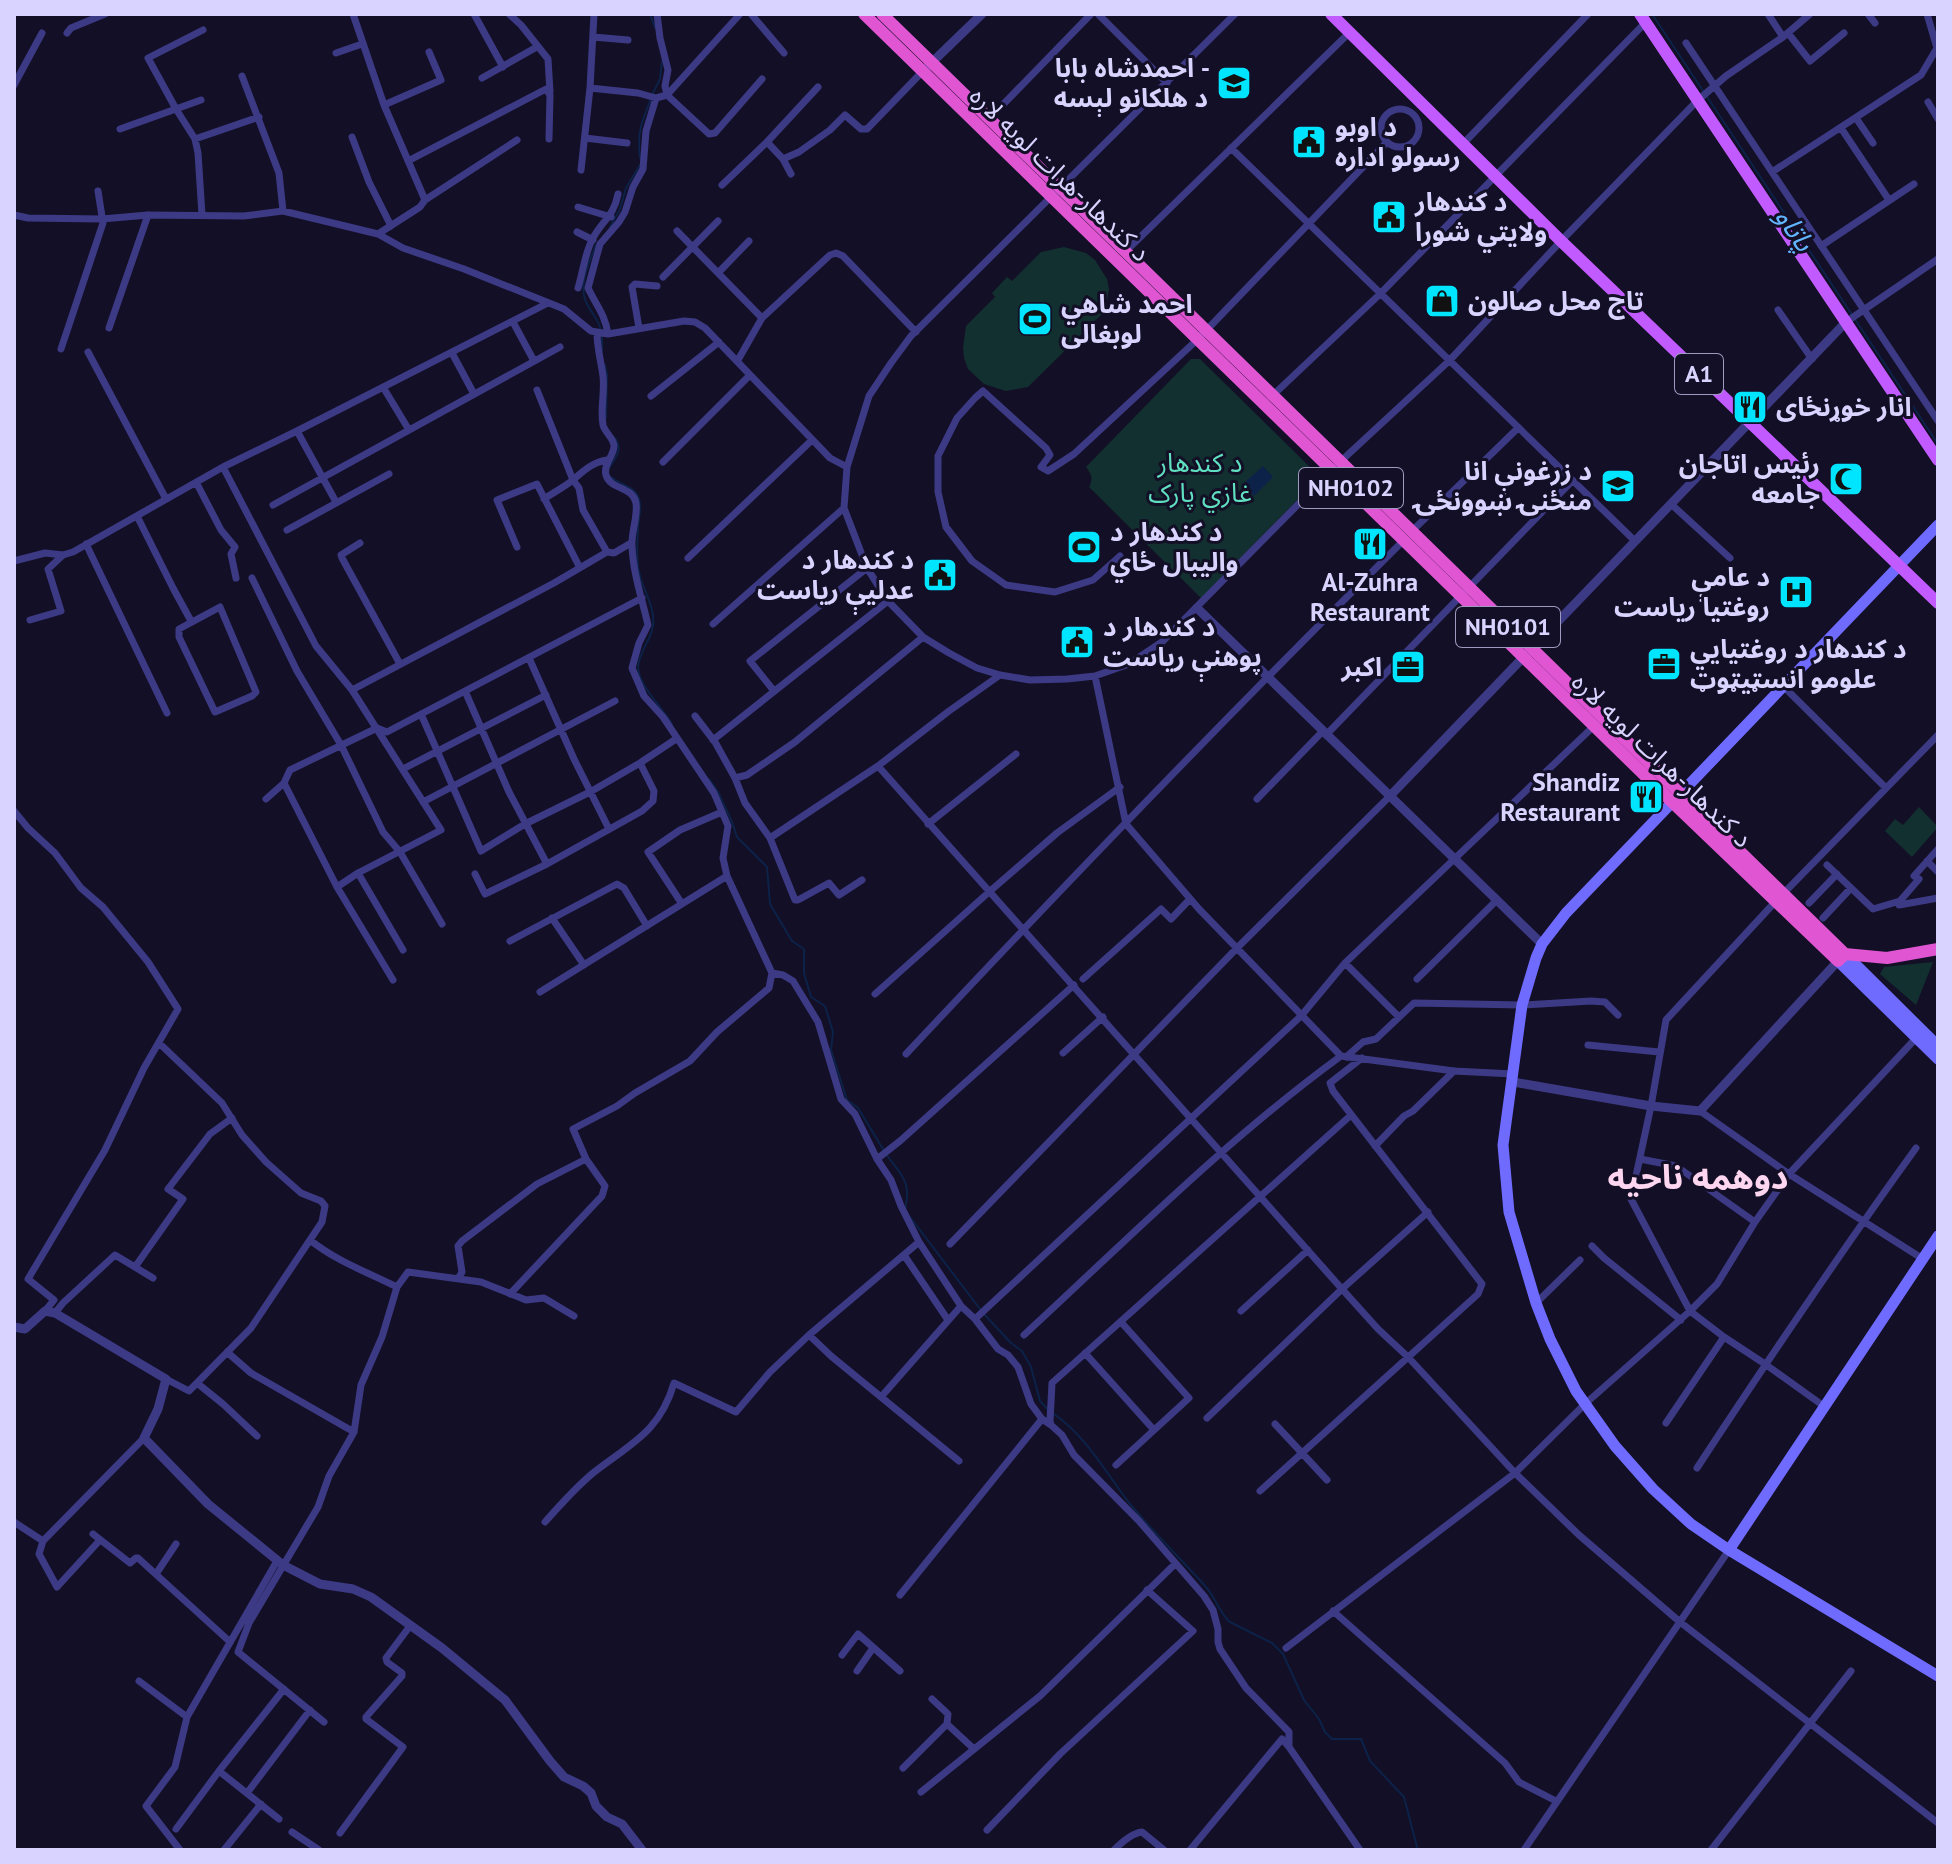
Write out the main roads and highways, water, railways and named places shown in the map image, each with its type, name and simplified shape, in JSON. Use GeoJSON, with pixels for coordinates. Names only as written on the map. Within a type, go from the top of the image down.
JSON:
{"type":"FeatureCollection","features":[{"type":"Feature","properties":{"kind":"highway","name":"د کندهار-هرات لويه لاره"},"geometry":{"type":"LineString","coordinates":[[864,14],[989,119],[1056,192]]}},
{"type":"Feature","properties":{"kind":"highway","name":"د کندهار-هرات لويه لاره"},"geometry":{"type":"LineString","coordinates":[[882,14],[927,67],[1842,957]]}},
{"type":"Feature","properties":{"kind":"highway"},"geometry":{"type":"LineString","coordinates":[[1842,957],[1887,958],[1938,949]]}},
{"type":"Feature","properties":{"kind":"main road","name":"A1"},"geometry":{"type":"LineString","coordinates":[[1331,14],[1417,109],[1495,176],[1938,603]]}},
{"type":"Feature","properties":{"kind":"main road"},"geometry":{"type":"LineString","coordinates":[[1643,18],[1707,93],[1855,316],[1938,460]]}},
{"type":"Feature","properties":{"kind":"main road"},"geometry":{"type":"LineString","coordinates":[[1938,525],[1566,913],[1542,944],[1522,1005],[1503,1145],[1509,1212],[1536,1303],[1576,1391],[1615,1446],[1653,1489],[1691,1524],[1938,1676]]}},
{"type":"Feature","properties":{"kind":"main road"},"geometry":{"type":"LineString","coordinates":[[1842,957],[1920,1034],[1938,1059]]}},
{"type":"Feature","properties":{"kind":"main road"},"geometry":{"type":"LineString","coordinates":[[1920,1034],[1938,1046]]}},
{"type":"Feature","properties":{"kind":"main road"},"geometry":{"type":"LineString","coordinates":[[1729,1550],[1938,1236]]}},
{"type":"Feature","properties":{"kind":"water"},"geometry":{"type":"Polygon","coordinates":[[[1263,466],[1273,477],[1254,496],[1243,484],[1263,466]]]}},
{"type":"Feature","properties":{"kind":"waterway"},"geometry":{"type":"LineString","coordinates":[[650,14],[655,28]]}},
{"type":"Feature","properties":{"kind":"waterway","name":"پاتاو"},"geometry":{"type":"LineString","coordinates":[[1652,14],[1938,444]]}},
{"type":"Feature","properties":{"kind":"waterway"},"geometry":{"type":"LineString","coordinates":[[653,93],[660,79],[662,61]]}},
{"type":"Feature","properties":{"kind":"waterway"},"geometry":{"type":"LineString","coordinates":[[640,158],[641,128],[651,99]]}},
{"type":"Feature","properties":{"kind":"waterway"},"geometry":{"type":"LineString","coordinates":[[610,227],[620,209],[626,188],[640,165]]}},
{"type":"Feature","properties":{"kind":"waterway"},"geometry":{"type":"LineString","coordinates":[[596,244],[583,288],[586,302],[601,331]]}},
{"type":"Feature","properties":{"kind":"waterway"},"geometry":{"type":"LineString","coordinates":[[602,337],[602,351]]}},
{"type":"Feature","properties":{"kind":"waterway"},"geometry":{"type":"LineString","coordinates":[[605,365],[606,418]]}},
{"type":"Feature","properties":{"kind":"waterway"},"geometry":{"type":"LineString","coordinates":[[609,468],[618,450],[615,438]]}},
{"type":"Feature","properties":{"kind":"waterway"},"geometry":{"type":"LineString","coordinates":[[611,477],[631,488],[639,499],[638,567],[653,619],[652,631],[640,656],[639,674],[646,689],[672,724]]}},
{"type":"Feature","properties":{"kind":"waterway"},"geometry":{"type":"LineString","coordinates":[[709,779],[718,792],[737,837],[767,867],[770,904],[792,941],[804,949],[804,973],[811,997],[825,1006],[833,1032],[831,1050],[847,1100],[858,1108],[883,1149]]}},
{"type":"Feature","properties":{"kind":"waterway"},"geometry":{"type":"LineString","coordinates":[[886,1154],[906,1185],[905,1209]]}},
{"type":"Feature","properties":{"kind":"waterway"},"geometry":{"type":"LineString","coordinates":[[910,1217],[983,1313],[1022,1351],[1031,1367],[1040,1401],[1049,1411]]}},
{"type":"Feature","properties":{"kind":"waterway"},"geometry":{"type":"LineString","coordinates":[[1054,1414],[1086,1444],[1130,1504],[1206,1587],[1226,1618],[1272,1643],[1283,1654],[1304,1700],[1325,1732],[1332,1739],[1361,1739],[1370,1761],[1404,1797],[1419,1850]]}},
{"type":"Feature","properties":{"kind":"place","name":"احمدشاه بابا - د هلکانو لېسه"},"geometry":{"type":"Point","coordinates":[1234,83]}},
{"type":"Feature","properties":{"kind":"place","name":"د اوبو رسولو اداره"},"geometry":{"type":"Point","coordinates":[1309,142]}},
{"type":"Feature","properties":{"kind":"place","name":"د کندهار ولايتي شورا"},"geometry":{"type":"Point","coordinates":[1389,217]}},
{"type":"Feature","properties":{"kind":"place","name":"تاج محل صالون"},"geometry":{"type":"Point","coordinates":[1442,301]}},
{"type":"Feature","properties":{"kind":"place","name":"احمد شاهي لوبغالی"},"geometry":{"type":"Point","coordinates":[1035,319]}},
{"type":"Feature","properties":{"kind":"place","name":"انار خوړنځای"},"geometry":{"type":"Point","coordinates":[1750,407]}},
{"type":"Feature","properties":{"kind":"place","name":"رئيس اتاجان جامعه"},"geometry":{"type":"Point","coordinates":[1846,479]}},
{"type":"Feature","properties":{"kind":"place","name":"د زرغونې انا منځنۍ ښوونځۍ"},"geometry":{"type":"Point","coordinates":[1618,486]}},
{"type":"Feature","properties":{"kind":"place","name":"Al-Zuhra Restaurant"},"geometry":{"type":"Point","coordinates":[1370,544]}},
{"type":"Feature","properties":{"kind":"place","name":"د کندهار د واليبال ځاي"},"geometry":{"type":"Point","coordinates":[1084,547]}},
{"type":"Feature","properties":{"kind":"place","name":"د کندهار د عدلیې رياست"},"geometry":{"type":"Point","coordinates":[940,575]}},
{"type":"Feature","properties":{"kind":"place","name":"د عامې روغتیا ریاست"},"geometry":{"type":"Point","coordinates":[1796,592]}},
{"type":"Feature","properties":{"kind":"place","name":"د کندهار د پوهنې رياست"},"geometry":{"type":"Point","coordinates":[1077,642]}},
{"type":"Feature","properties":{"kind":"place","name":"د کندهار د روغتيايي علومو انسټيټوټ"},"geometry":{"type":"Point","coordinates":[1664,664]}},
{"type":"Feature","properties":{"kind":"place","name":"اکبر"},"geometry":{"type":"Point","coordinates":[1408,667]}},
{"type":"Feature","properties":{"kind":"place","name":"Shandiz Restaurant"},"geometry":{"type":"Point","coordinates":[1646,797]}},
{"type":"Feature","properties":{"kind":"district","name":"دوهمه ناحیه"},"geometry":{"type":"Point","coordinates":[1698,1177]}},
{"type":"Feature","properties":{"kind":"park label","name":"د کندهار غازي پارک"},"geometry":{"type":"Point","coordinates":[1200,478]}}]}
